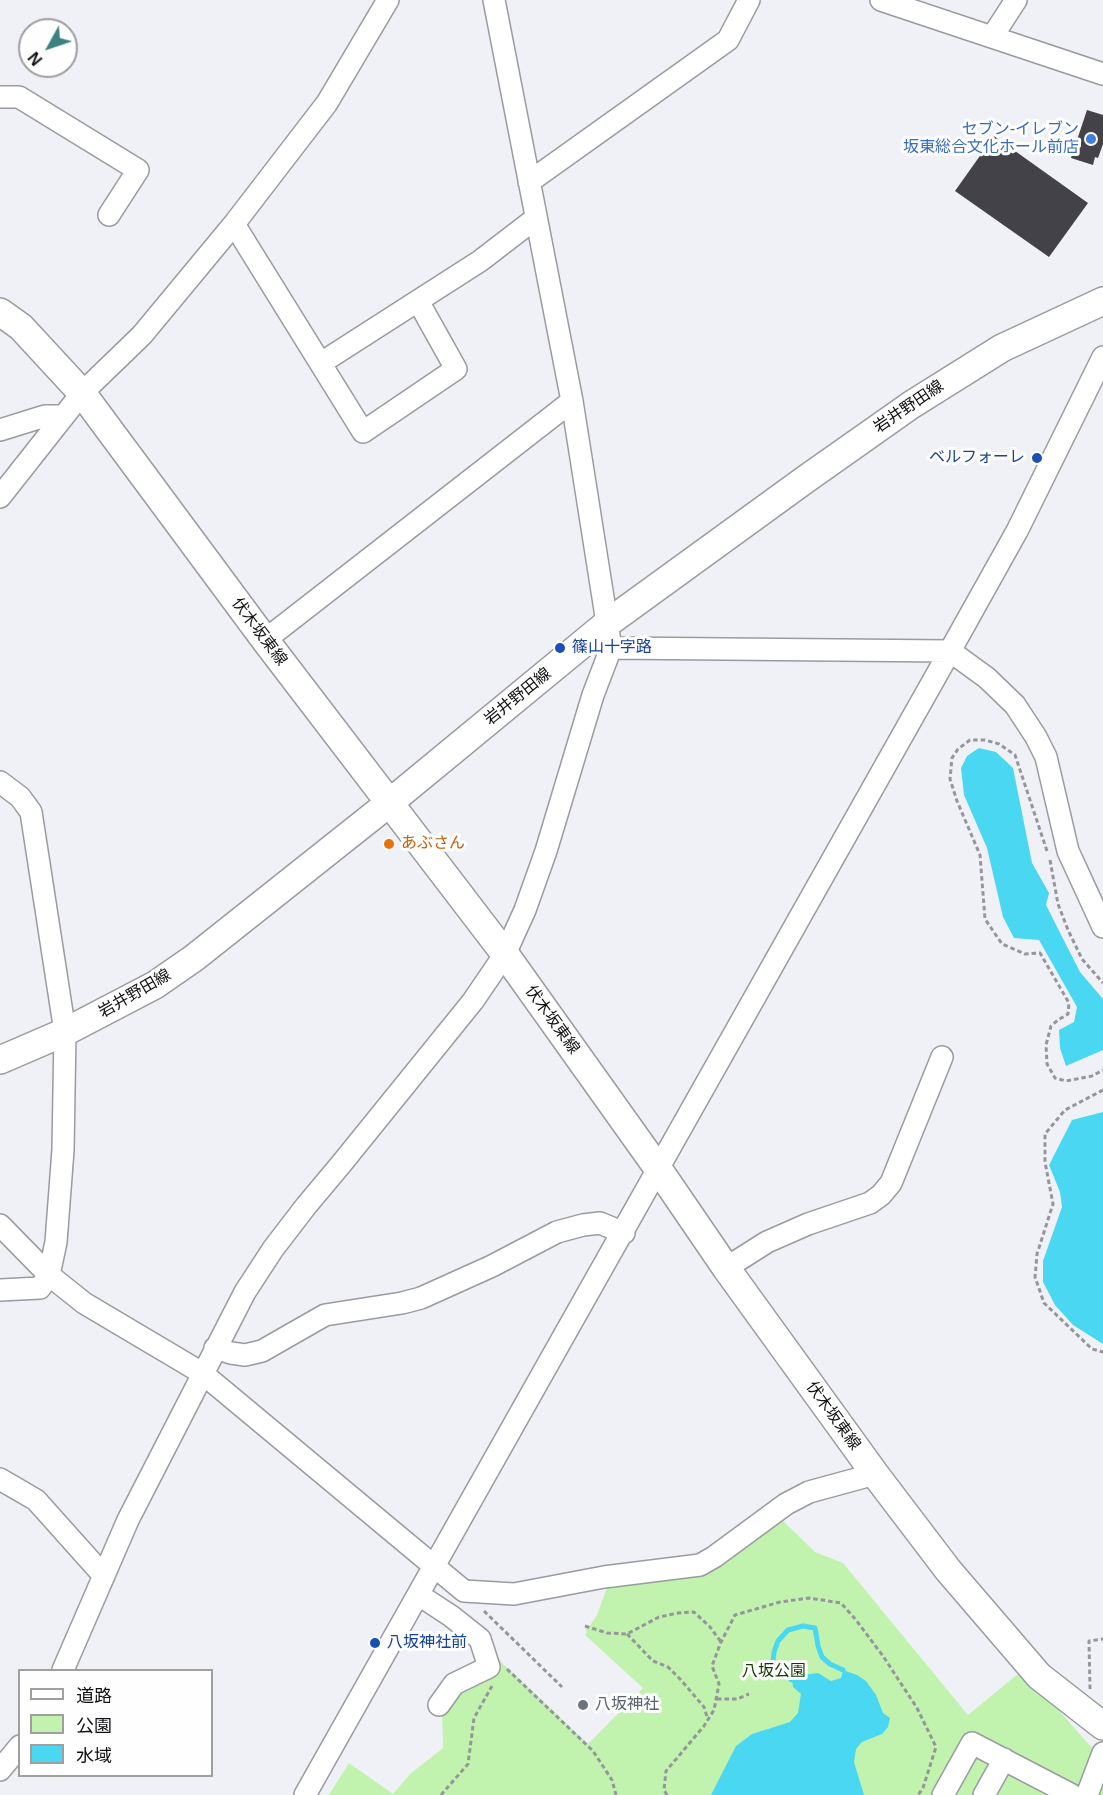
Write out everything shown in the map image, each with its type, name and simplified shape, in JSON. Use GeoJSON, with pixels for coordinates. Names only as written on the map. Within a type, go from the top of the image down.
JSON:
{"type":"FeatureCollection","features":[{"type":"Feature","properties":{"kind":"main road","name":"岩井野田線"},"geometry":{"type":"LineString","coordinates":[[0,1060],[64,1032],[155,985],[194,958],[388,804],[911,405],[1002,348],[1103,301]]}},
{"type":"Feature","properties":{"kind":"main road","name":"伏木坂東線"},"geometry":{"type":"LineString","coordinates":[[0,312],[21,327],[82,393],[388,804],[505,954],[874,1474],[948,1570],[1039,1676],[1103,1726]]}},
{"type":"Feature","properties":{"kind":"street"},"geometry":{"type":"LineString","coordinates":[[0,497],[82,393],[142,335],[234,224],[327,103],[388,0]]}},
{"type":"Feature","properties":{"kind":"street"},"geometry":{"type":"LineString","coordinates":[[64,1669],[128,1520],[245,1292],[306,1206],[473,1001],[505,954],[525,910],[546,850],[610,635],[572,401],[494,0]]}},
{"type":"Feature","properties":{"kind":"street"},"geometry":{"type":"LineString","coordinates":[[529,182],[728,40],[749,0]]}},
{"type":"Feature","properties":{"kind":"street"},"geometry":{"type":"LineString","coordinates":[[881,0],[1103,74]]}},
{"type":"Feature","properties":{"kind":"street"},"geometry":{"type":"LineString","coordinates":[[992,37],[1016,0]]}},
{"type":"Feature","properties":{"kind":"street"},"geometry":{"type":"LineString","coordinates":[[0,97],[20,97],[138,170],[109,214]]}},
{"type":"Feature","properties":{"kind":"street"},"geometry":{"type":"LineString","coordinates":[[321,363],[480,261],[536,218]]}},
{"type":"Feature","properties":{"kind":"street"},"geometry":{"type":"LineString","coordinates":[[234,224],[363,432],[456,369],[418,301]]}},
{"type":"Feature","properties":{"kind":"street"},"geometry":{"type":"LineString","coordinates":[[305,1795],[951,651],[1017,531],[1103,359]]}},
{"type":"Feature","properties":{"kind":"street"},"geometry":{"type":"LineString","coordinates":[[265,640],[572,401]]}},
{"type":"Feature","properties":{"kind":"street"},"geometry":{"type":"LineString","coordinates":[[0,430],[45,416],[64,416]]}},
{"type":"Feature","properties":{"kind":"street"},"geometry":{"type":"LineString","coordinates":[[610,635],[951,651],[987,678],[1015,705],[1035,737],[1046,757],[1068,851],[1103,927]]}},
{"type":"Feature","properties":{"kind":"street"},"geometry":{"type":"LineString","coordinates":[[0,782],[20,797],[31,812],[64,1032],[63,1150],[56,1242],[49,1275],[40,1288],[0,1290]]}},
{"type":"Feature","properties":{"kind":"street"},"geometry":{"type":"LineString","coordinates":[[726,1268],[767,1242],[808,1224],[870,1203],[882,1195],[891,1183],[942,1057]]}},
{"type":"Feature","properties":{"kind":"street"},"geometry":{"type":"LineString","coordinates":[[215,1348],[245,1355],[262,1351],[325,1315],[421,1298],[492,1266],[557,1232],[583,1224],[600,1223],[624,1233]]}},
{"type":"Feature","properties":{"kind":"street"},"geometry":{"type":"LineString","coordinates":[[0,1225],[49,1275],[84,1303],[202,1373],[464,1591],[514,1594],[604,1577],[700,1565],[808,1491],[874,1474]]}},
{"type":"Feature","properties":{"kind":"street"},"geometry":{"type":"LineString","coordinates":[[0,1479],[36,1500],[104,1576]]}},
{"type":"Feature","properties":{"kind":"street"},"geometry":{"type":"LineString","coordinates":[[419,1594],[480,1639],[489,1667],[454,1684],[439,1705]]}},
{"type":"Feature","properties":{"kind":"street"},"geometry":{"type":"LineString","coordinates":[[943,1795],[972,1743],[1004,1759],[1045,1789],[1072,1795]]}},
{"type":"Feature","properties":{"kind":"street"},"geometry":{"type":"LineString","coordinates":[[0,1770],[18,1748]]}},
{"type":"Feature","properties":{"kind":"street"},"geometry":{"type":"LineString","coordinates":[[1087,1795],[1103,1753]]}},
{"type":"Feature","properties":{"kind":"street"},"geometry":{"type":"LineString","coordinates":[[984,1795],[1004,1759]]}},
{"type":"Feature","properties":{"kind":"path"},"geometry":{"type":"LineString","coordinates":[[1103,983],[1082,959],[1068,930],[1059,904],[1051,861],[1015,755],[999,744],[985,740],[970,740],[958,748],[952,758],[950,779],[980,855],[985,919],[1002,944],[1026,954],[1040,953],[1069,1003],[1068,1014],[1051,1026],[1046,1045],[1047,1064],[1055,1078],[1066,1081],[1092,1076],[1103,1070]]}},
{"type":"Feature","properties":{"kind":"path"},"geometry":{"type":"LineString","coordinates":[[1103,1090],[1065,1110],[1045,1134],[1045,1162],[1053,1204],[1037,1254],[1035,1277],[1044,1303],[1092,1349],[1103,1352]]}},
{"type":"Feature","properties":{"kind":"path"},"geometry":{"type":"LineString","coordinates":[[464,1591],[562,1687]]}},
{"type":"Feature","properties":{"kind":"path"},"geometry":{"type":"LineString","coordinates":[[667,1795],[664,1790],[666,1771],[714,1710],[719,1684],[712,1666],[721,1641],[735,1615],[780,1602],[809,1598],[840,1603],[856,1620],[917,1708],[936,1747],[923,1788],[918,1795]]}},
{"type":"Feature","properties":{"kind":"path"},"geometry":{"type":"LineString","coordinates":[[585,1626],[607,1634],[627,1634],[659,1617],[694,1612],[721,1641]]}},
{"type":"Feature","properties":{"kind":"path"},"geometry":{"type":"LineString","coordinates":[[627,1634],[653,1661],[668,1667],[681,1680],[704,1707],[708,1720]]}},
{"type":"Feature","properties":{"kind":"path"},"geometry":{"type":"LineString","coordinates":[[1090,1698],[1089,1641],[1103,1639]]}},
{"type":"Feature","properties":{"kind":"path"},"geometry":{"type":"LineString","coordinates":[[503,1666],[593,1751],[612,1780],[616,1795]]}},
{"type":"Feature","properties":{"kind":"path"},"geometry":{"type":"LineString","coordinates":[[441,1795],[468,1764],[474,1719],[494,1683]]}},
{"type":"Feature","properties":{"kind":"path"},"geometry":{"type":"LineString","coordinates":[[717,1699],[737,1699],[748,1694]]}},
{"type":"Feature","properties":{"kind":"green space","name":"八坂公園"},"geometry":{"type":"Polygon","coordinates":[[[782,1520],[815,1552],[843,1563],[968,1715],[1018,1674],[1054,1705],[1092,1748],[1103,1755],[1103,1795],[329,1795],[349,1763],[393,1794],[410,1774],[443,1748],[442,1710],[454,1690],[498,1659],[588,1744],[643,1688],[585,1635],[587,1632],[585,1626],[589,1627],[597,1615],[607,1588],[646,1579],[782,1520]]]}},
{"type":"Feature","properties":{"kind":"water"},"geometry":{"type":"Polygon","coordinates":[[[979,748],[996,752],[1013,768],[1032,863],[1049,893],[1046,905],[1080,972],[1103,999],[1103,1050],[1066,1066],[1060,1048],[1059,1030],[1074,1022],[1077,1007],[1039,940],[1014,938],[1003,917],[987,848],[964,795],[961,768],[967,756],[979,748]]]}},
{"type":"Feature","properties":{"kind":"water"},"geometry":{"type":"Polygon","coordinates":[[[1103,1112],[1103,1344],[1073,1325],[1055,1305],[1043,1282],[1043,1261],[1062,1207],[1060,1192],[1049,1165],[1072,1120],[1103,1112]]]}},
{"type":"Feature","properties":{"kind":"water"},"geometry":{"type":"Polygon","coordinates":[[[843,1670],[866,1681],[876,1695],[883,1713],[890,1718],[888,1727],[882,1734],[862,1742],[856,1749],[854,1762],[864,1795],[711,1795],[736,1746],[752,1734],[790,1722],[798,1713],[801,1694],[793,1687],[792,1680],[802,1675],[818,1673],[831,1681],[841,1678],[843,1670]]]}},
{"type":"Feature","properties":{"kind":"building"},"geometry":{"type":"Polygon","coordinates":[[[1087,110],[1103,115],[1103,144],[1093,165],[1071,158],[1087,110]]]}},
{"type":"Feature","properties":{"kind":"building"},"geometry":{"type":"Polygon","coordinates":[[[994,136],[1088,203],[1049,257],[955,191],[994,136]]]}},
{"type":"Feature","properties":{"kind":"waterway"},"geometry":{"type":"LineString","coordinates":[[792,1680],[779,1673],[773,1662],[774,1652],[778,1641],[788,1630],[803,1626],[815,1628],[822,1657],[843,1670]]}},
{"type":"Feature","properties":{"kind":"place","name":"セブン-イレブン 坂東総合文化ホール前店"},"geometry":{"type":"Point","coordinates":[1091,139]}},
{"type":"Feature","properties":{"kind":"place","name":"ベルフォーレ"},"geometry":{"type":"Point","coordinates":[1037,458]}},
{"type":"Feature","properties":{"kind":"place","name":"篠山十字路"},"geometry":{"type":"Point","coordinates":[560,648]}},
{"type":"Feature","properties":{"kind":"place","name":"あぶさん"},"geometry":{"type":"Point","coordinates":[389,844]}},
{"type":"Feature","properties":{"kind":"place","name":"八坂神社前"},"geometry":{"type":"Point","coordinates":[375,1643]}},
{"type":"Feature","properties":{"kind":"place","name":"八坂神社"},"geometry":{"type":"Point","coordinates":[583,1705]}}]}
